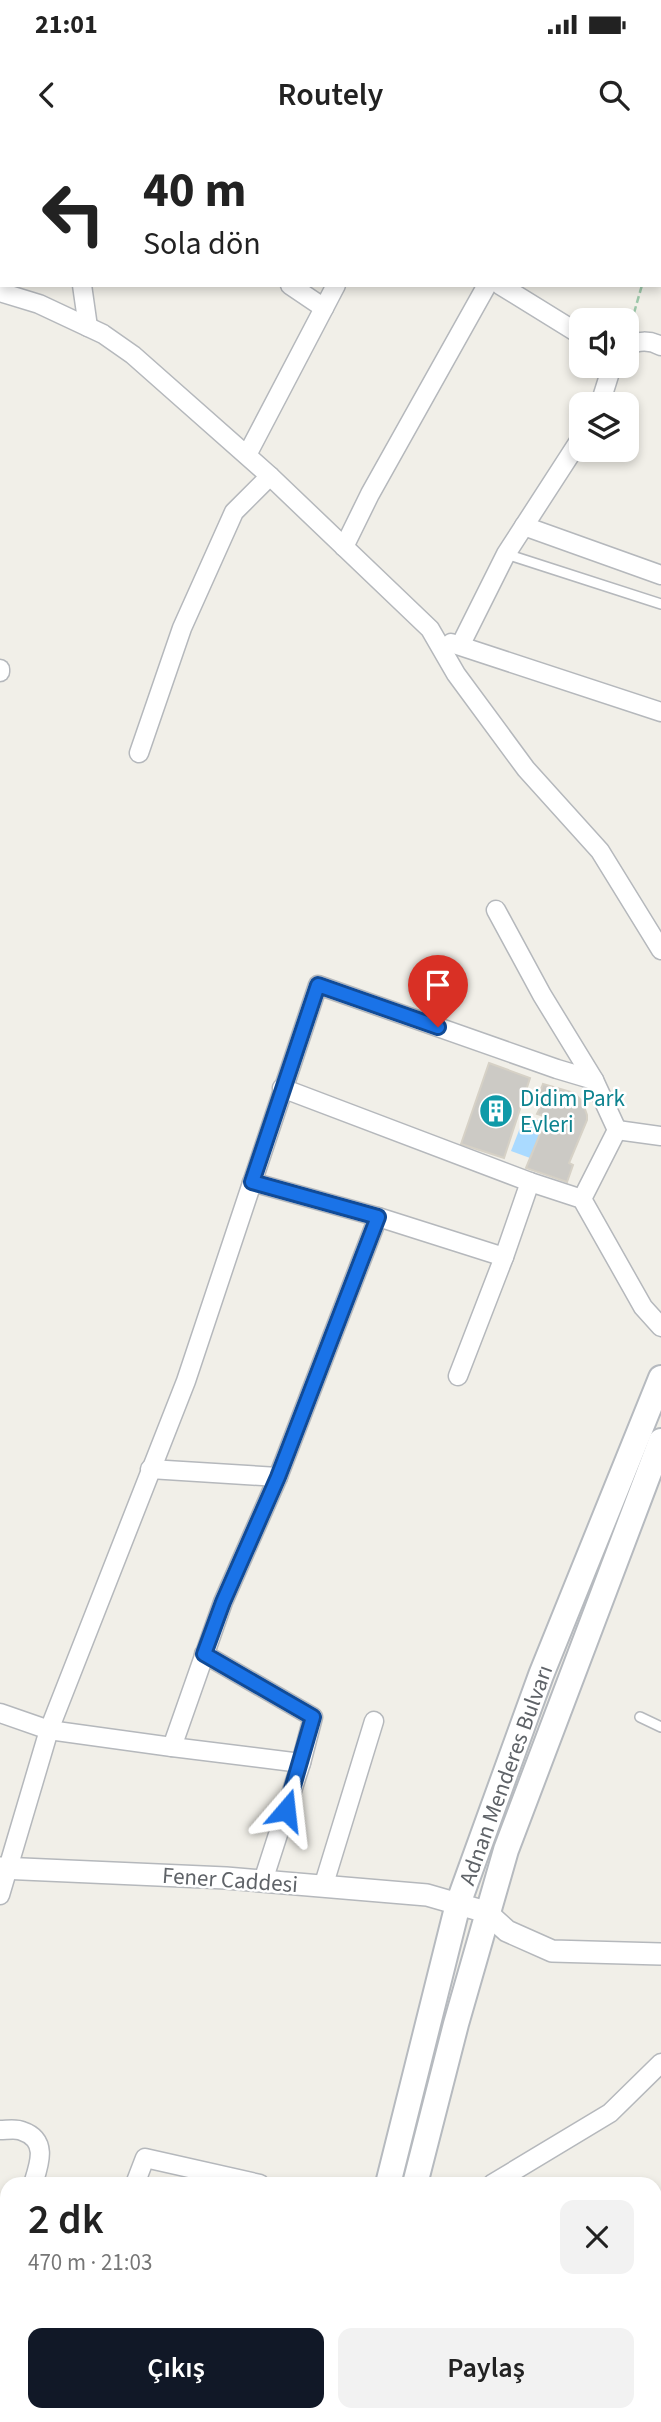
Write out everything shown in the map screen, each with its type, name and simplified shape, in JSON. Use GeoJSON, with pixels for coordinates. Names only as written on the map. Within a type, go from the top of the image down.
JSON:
{"type":"FeatureCollection","features":[{"type":"Feature","properties":{"kind":"main road","name":"Adnan Menderes Bulvarı"},"geometry":{"type":"LineString","coordinates":[[390,2177],[458,1904],[541,1675],[661,1378]]}},
{"type":"Feature","properties":{"kind":"main road","name":"Adnan Menderes Bulvarı"},"geometry":{"type":"LineString","coordinates":[[417,2177],[486,1912],[510,1838],[661,1441]]}},
{"type":"Feature","properties":{"kind":"street"},"geometry":{"type":"LineString","coordinates":[[82,287],[88,327]]}},
{"type":"Feature","properties":{"kind":"street"},"geometry":{"type":"LineString","coordinates":[[293,287],[324,308]]}},
{"type":"Feature","properties":{"kind":"street"},"geometry":{"type":"LineString","coordinates":[[247,455],[335,287]]}},
{"type":"Feature","properties":{"kind":"street"},"geometry":{"type":"LineString","coordinates":[[344,547],[370,494],[486,287]]}},
{"type":"Feature","properties":{"kind":"street"},"geometry":{"type":"LineString","coordinates":[[503,287],[569,328]]}},
{"type":"Feature","properties":{"kind":"street"},"geometry":{"type":"LineString","coordinates":[[6,291],[103,334],[133,355],[270,476],[430,629],[456,674],[526,769],[600,851],[661,950]]}},
{"type":"Feature","properties":{"kind":"street"},"geometry":{"type":"LineString","coordinates":[[639,342],[653,342],[661,346]]}},
{"type":"Feature","properties":{"kind":"street"},"geometry":{"type":"LineString","coordinates":[[461,644],[506,554],[569,457]]}},
{"type":"Feature","properties":{"kind":"street"},"geometry":{"type":"LineString","coordinates":[[139,753],[183,628],[234,512],[270,476]]}},
{"type":"Feature","properties":{"kind":"street"},"geometry":{"type":"LineString","coordinates":[[524,526],[661,575]]}},
{"type":"Feature","properties":{"kind":"street"},"geometry":{"type":"LineString","coordinates":[[437,640],[461,644],[661,712]]}},
{"type":"Feature","properties":{"kind":"street"},"geometry":{"type":"LineString","coordinates":[[496,909],[542,995],[594,1080],[617,1130]]}},
{"type":"Feature","properties":{"kind":"street"},"geometry":{"type":"LineString","coordinates":[[0,1895],[4,1867],[49,1730],[186,1381],[318,985],[594,1080]]}},
{"type":"Feature","properties":{"kind":"street"},"geometry":{"type":"LineString","coordinates":[[282,1088],[530,1182],[582,1199],[643,1307],[661,1327]]}},
{"type":"Feature","properties":{"kind":"street"},"geometry":{"type":"LineString","coordinates":[[617,1130],[661,1136]]}},
{"type":"Feature","properties":{"kind":"street"},"geometry":{"type":"LineString","coordinates":[[582,1199],[617,1130]]}},
{"type":"Feature","properties":{"kind":"street"},"geometry":{"type":"LineString","coordinates":[[252,1182],[378,1217],[504,1257]]}},
{"type":"Feature","properties":{"kind":"street"},"geometry":{"type":"LineString","coordinates":[[458,1376],[530,1182]]}},
{"type":"Feature","properties":{"kind":"street"},"geometry":{"type":"LineString","coordinates":[[172,1747],[223,1602],[278,1477],[378,1217]]}},
{"type":"Feature","properties":{"kind":"street"},"geometry":{"type":"LineString","coordinates":[[150,1469],[278,1477]]}},
{"type":"Feature","properties":{"kind":"street"},"geometry":{"type":"LineString","coordinates":[[204,1654],[313,1717],[263,1881]]}},
{"type":"Feature","properties":{"kind":"street"},"geometry":{"type":"LineString","coordinates":[[0,1713],[49,1730],[301,1763]]}},
{"type":"Feature","properties":{"kind":"street"},"geometry":{"type":"LineString","coordinates":[[323,1887],[374,1721]]}},
{"type":"Feature","properties":{"kind":"street","name":"Fener Caddesi"},"geometry":{"type":"LineString","coordinates":[[4,1867],[263,1881],[427,1895],[486,1912]]}},
{"type":"Feature","properties":{"kind":"street"},"geometry":{"type":"LineString","coordinates":[[486,1912],[507,1931],[552,1951],[661,1954]]}},
{"type":"Feature","properties":{"kind":"street"},"geometry":{"type":"LineString","coordinates":[[504,2177],[610,2113],[661,2063]]}},
{"type":"Feature","properties":{"kind":"street"},"geometry":{"type":"LineString","coordinates":[[0,2130],[20,2130],[38,2144],[42,2156],[35,2177]]}},
{"type":"Feature","properties":{"kind":"street"},"geometry":{"type":"LineString","coordinates":[[138,2177],[145,2158],[229,2177]]}},
{"type":"Feature","properties":{"kind":"lane"},"geometry":{"type":"LineString","coordinates":[[506,554],[661,604]]}},
{"type":"Feature","properties":{"kind":"lane"},"geometry":{"type":"LineString","coordinates":[[640,1717],[661,1727]]}},
{"type":"Feature","properties":{"kind":"path"},"geometry":{"type":"LineString","coordinates":[[635,308],[641,287]]}},
{"type":"Feature","properties":{"kind":"water"},"geometry":{"type":"Polygon","coordinates":[[[525,1115],[545,1123],[530,1158],[511,1151],[525,1115]]]}},
{"type":"Feature","properties":{"kind":"building","name":"Didim Park Evleri"},"geometry":{"type":"Polygon","coordinates":[[[489,1063],[530,1078],[504,1158],[461,1144],[489,1063]]]}},
{"type":"Feature","properties":{"kind":"building","name":"Didim Park Evleri"},"geometry":{"type":"Polygon","coordinates":[[[543,1084],[574,1093],[582,1101],[587,1115],[569,1163],[573,1165],[567,1182],[526,1168],[547,1117],[537,1114],[544,1100],[538,1097],[543,1084]]]}},
{"type":"Feature","properties":{"kind":"place","name":"Didim Park Evleri"},"geometry":{"type":"Point","coordinates":[496,1111]}},
{"type":"Feature","properties":{"kind":"route"},"geometry":{"type":"LineString","coordinates":[[286,1810],[313,1717],[204,1654],[223,1602],[278,1477],[378,1217],[252,1182],[318,985],[438,1027]]}}]}
